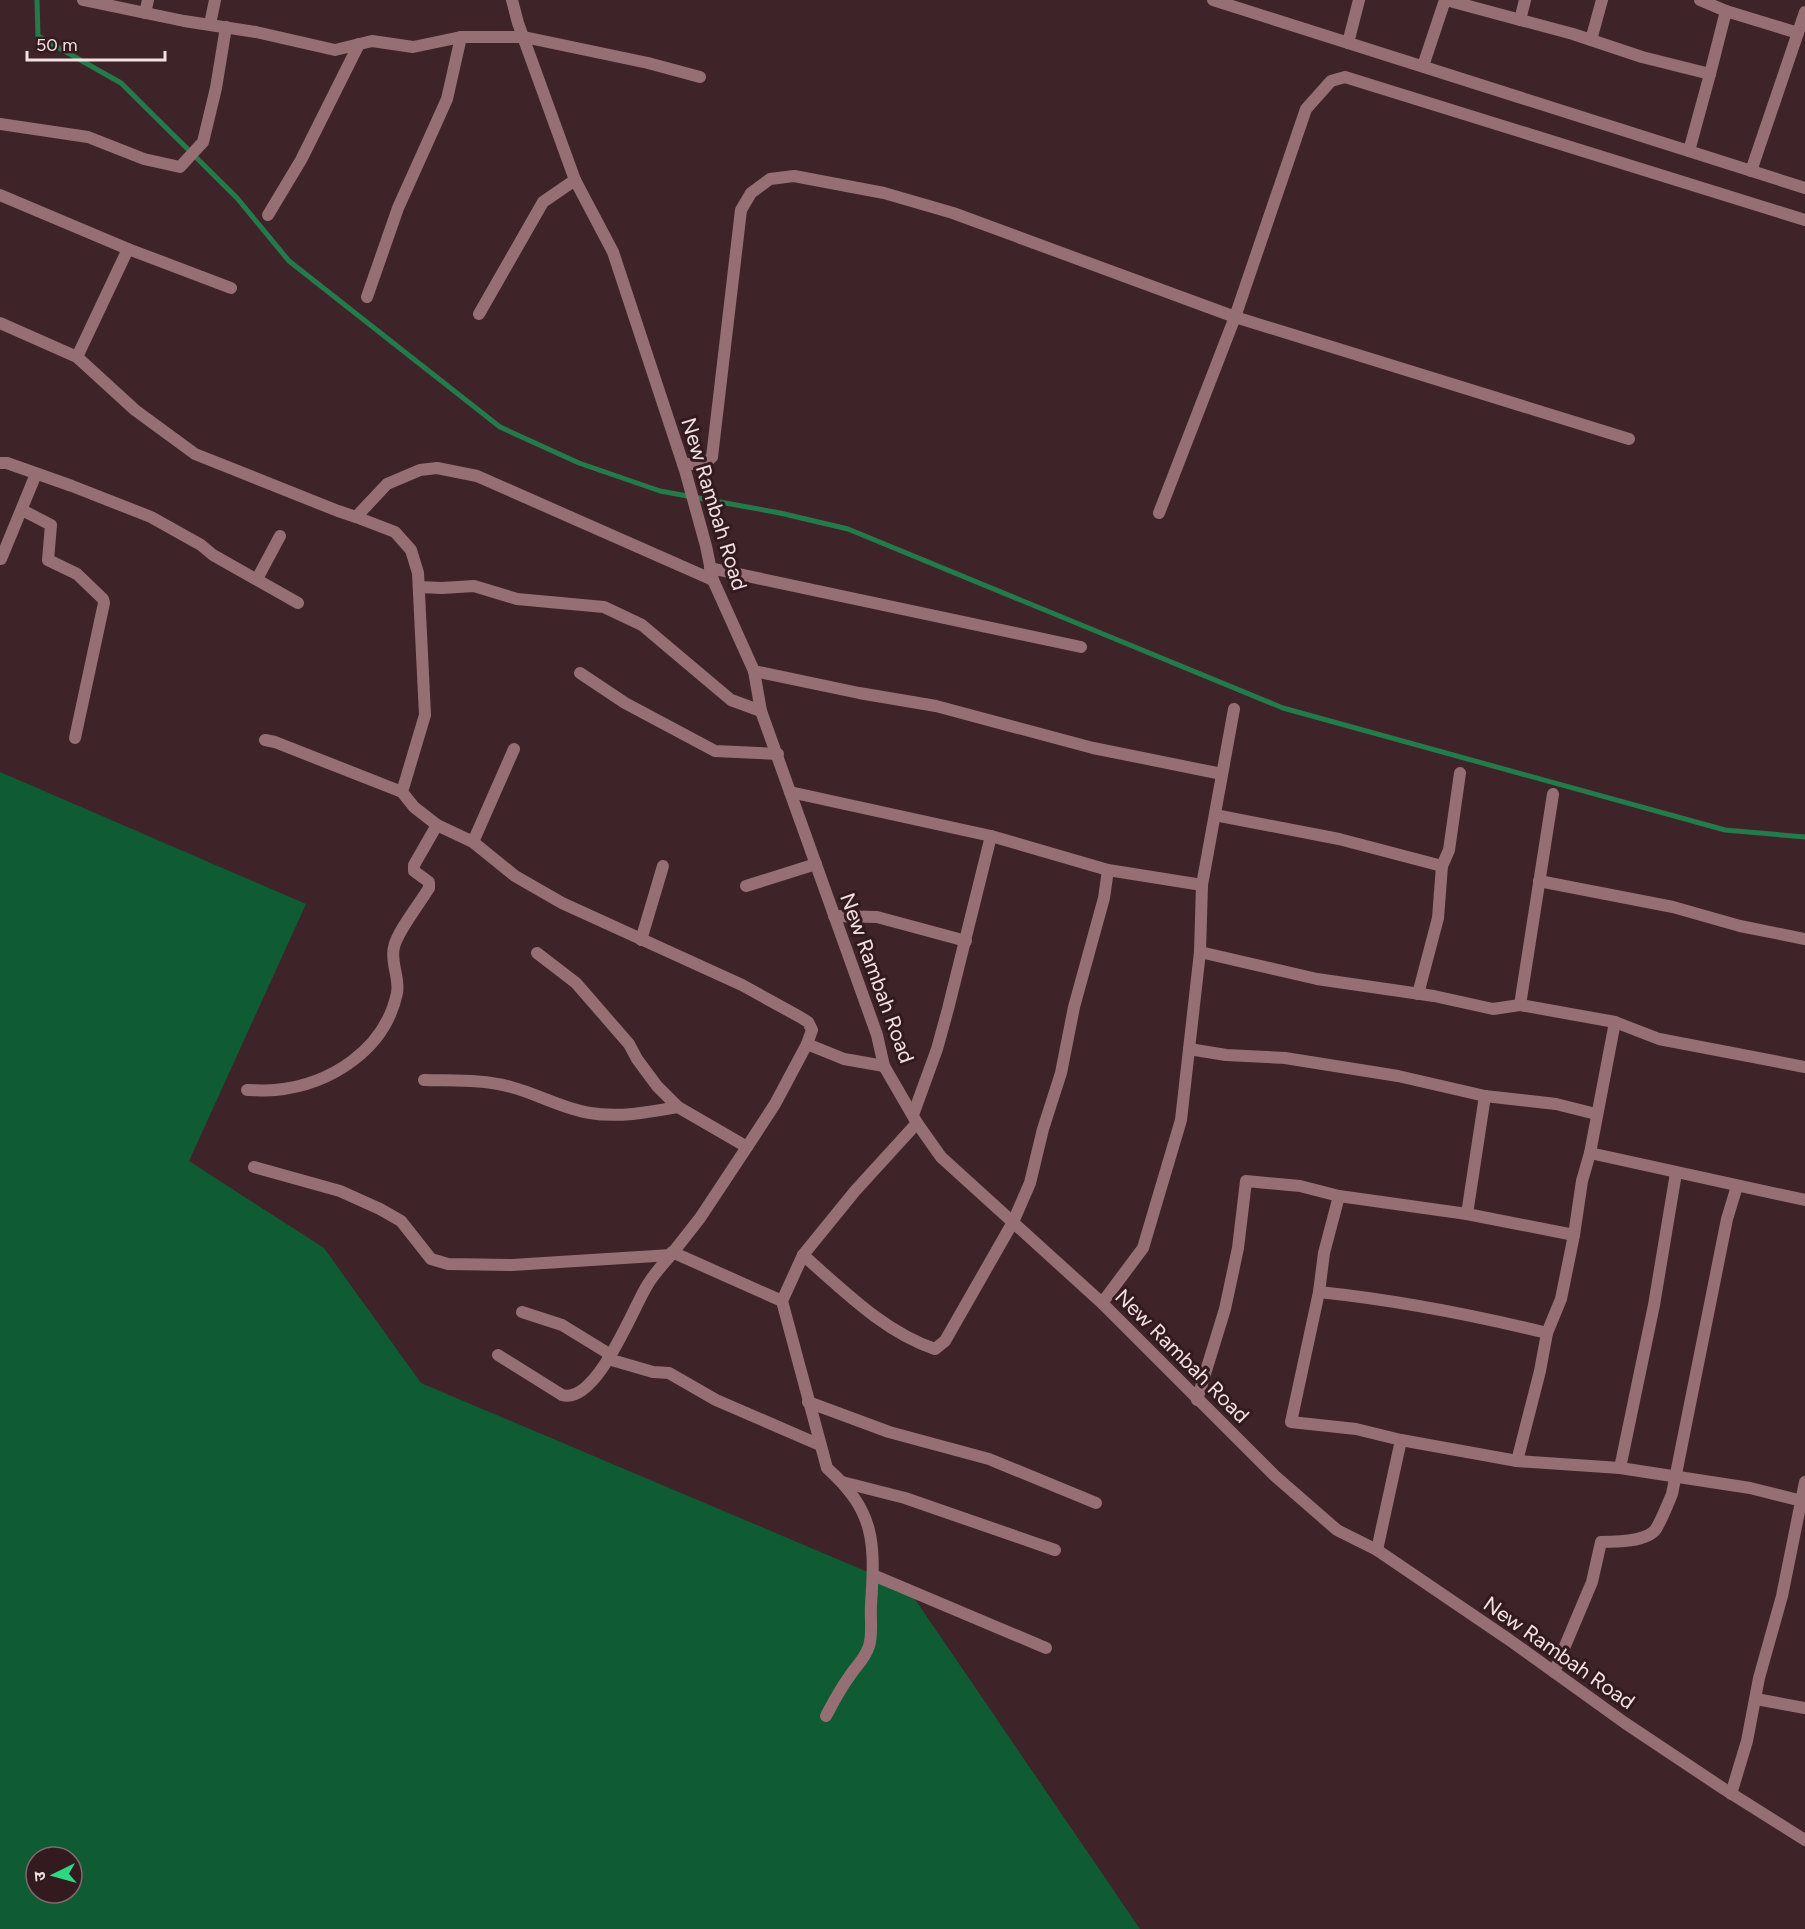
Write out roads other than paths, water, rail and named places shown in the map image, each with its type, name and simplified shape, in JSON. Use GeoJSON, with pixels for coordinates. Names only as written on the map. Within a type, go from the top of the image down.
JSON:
{"type":"FeatureCollection","features":[{"type":"Feature","properties":{"kind":"street"},"geometry":{"type":"LineString","coordinates":[[83,0],[256,32],[335,50],[372,41],[413,47],[461,37],[524,37],[648,63],[700,77]]}},
{"type":"Feature","properties":{"kind":"street"},"geometry":{"type":"LineString","coordinates":[[146,13],[148,0]]}},
{"type":"Feature","properties":{"kind":"street"},"geometry":{"type":"LineString","coordinates":[[210,24],[215,0]]}},
{"type":"Feature","properties":{"kind":"street","name":"New Rambah Road"},"geometry":{"type":"LineString","coordinates":[[512,0],[575,180],[613,252],[684,467],[712,574],[754,670],[761,711],[877,1035],[884,1066],[915,1119],[941,1157],[1102,1303],[1275,1476],[1337,1530],[1377,1550],[1625,1723],[1805,1840]]}},
{"type":"Feature","properties":{"kind":"street"},"geometry":{"type":"LineString","coordinates":[[1213,0],[1805,188]]}},
{"type":"Feature","properties":{"kind":"street"},"geometry":{"type":"LineString","coordinates":[[1348,43],[1359,0]]}},
{"type":"Feature","properties":{"kind":"street"},"geometry":{"type":"LineString","coordinates":[[1423,66],[1446,0],[1591,40],[1642,57],[1710,74]]}},
{"type":"Feature","properties":{"kind":"street"},"geometry":{"type":"LineString","coordinates":[[1520,20],[1525,0]]}},
{"type":"Feature","properties":{"kind":"street"},"geometry":{"type":"LineString","coordinates":[[1591,40],[1602,0]]}},
{"type":"Feature","properties":{"kind":"street"},"geometry":{"type":"LineString","coordinates":[[1700,0],[1726,11],[1798,33]]}},
{"type":"Feature","properties":{"kind":"street"},"geometry":{"type":"LineString","coordinates":[[1689,151],[1726,11]]}},
{"type":"Feature","properties":{"kind":"street"},"geometry":{"type":"LineString","coordinates":[[1751,171],[1805,12]]}},
{"type":"Feature","properties":{"kind":"street"},"geometry":{"type":"LineString","coordinates":[[0,124],[88,136],[144,159],[180,167],[203,142],[216,88],[226,27]]}},
{"type":"Feature","properties":{"kind":"street"},"geometry":{"type":"LineString","coordinates":[[367,297],[398,208],[447,99],[461,37]]}},
{"type":"Feature","properties":{"kind":"street"},"geometry":{"type":"LineString","coordinates":[[268,214],[302,160],[359,44]]}},
{"type":"Feature","properties":{"kind":"street"},"geometry":{"type":"LineString","coordinates":[[1159,513],[1236,317],[1306,109],[1331,81],[1346,77],[1805,220]]}},
{"type":"Feature","properties":{"kind":"street"},"geometry":{"type":"LineString","coordinates":[[684,467],[704,464],[712,457],[741,210],[751,193],[770,179],[794,176],[884,193],[953,213],[1236,317],[1629,439]]}},
{"type":"Feature","properties":{"kind":"street"},"geometry":{"type":"LineString","coordinates":[[479,314],[543,202],[575,180]]}},
{"type":"Feature","properties":{"kind":"street"},"geometry":{"type":"LineString","coordinates":[[0,195],[128,249],[231,288]]}},
{"type":"Feature","properties":{"kind":"street"},"geometry":{"type":"LineString","coordinates":[[77,357],[128,249]]}},
{"type":"Feature","properties":{"kind":"street"},"geometry":{"type":"LineString","coordinates":[[0,323],[77,357],[135,411],[195,454],[395,532],[411,550],[419,587],[425,715],[402,792]]}},
{"type":"Feature","properties":{"kind":"street"},"geometry":{"type":"LineString","coordinates":[[0,463],[7,463],[72,486],[151,517],[298,603]]}},
{"type":"Feature","properties":{"kind":"street"},"geometry":{"type":"LineString","coordinates":[[356,517],[387,484],[420,470],[437,468],[454,471],[477,476],[712,574],[1081,647]]}},
{"type":"Feature","properties":{"kind":"street"},"geometry":{"type":"LineString","coordinates":[[1,559],[36,474]]}},
{"type":"Feature","properties":{"kind":"street"},"geometry":{"type":"LineString","coordinates":[[21,510],[51,525],[48,560],[77,574],[103,599],[104,603],[75,738]]}},
{"type":"Feature","properties":{"kind":"street"},"geometry":{"type":"LineString","coordinates":[[257,579],[280,536]]}},
{"type":"Feature","properties":{"kind":"street"},"geometry":{"type":"LineString","coordinates":[[419,587],[474,586],[517,599],[571,602],[604,607],[642,624],[731,700],[761,711]]}},
{"type":"Feature","properties":{"kind":"street"},"geometry":{"type":"LineString","coordinates":[[754,670],[859,693],[936,706],[1093,748],[1222,774]]}},
{"type":"Feature","properties":{"kind":"street"},"geometry":{"type":"LineString","coordinates":[[580,673],[625,704],[715,751],[778,754]]}},
{"type":"Feature","properties":{"kind":"street"},"geometry":{"type":"LineString","coordinates":[[1102,1303],[1143,1248],[1181,1120],[1200,952],[1202,885],[1234,709]]}},
{"type":"Feature","properties":{"kind":"street"},"geometry":{"type":"LineString","coordinates":[[265,740],[402,792],[414,807],[437,825],[473,842],[515,876],[562,903],[742,985],[808,1022],[812,1030],[775,1104],[700,1218],[648,1283],[609,1357],[593,1380],[577,1394],[568,1396],[498,1355]]}},
{"type":"Feature","properties":{"kind":"street"},"geometry":{"type":"LineString","coordinates":[[473,842],[514,749]]}},
{"type":"Feature","properties":{"kind":"street"},"geometry":{"type":"LineString","coordinates":[[1418,994],[1438,918],[1442,866],[1449,850],[1460,772]]}},
{"type":"Feature","properties":{"kind":"street"},"geometry":{"type":"LineString","coordinates":[[790,792],[991,836],[1108,870],[1202,885]]}},
{"type":"Feature","properties":{"kind":"street"},"geometry":{"type":"LineString","coordinates":[[1520,1005],[1532,940],[1553,794]]}},
{"type":"Feature","properties":{"kind":"street"},"geometry":{"type":"LineString","coordinates":[[1215,814],[1339,839],[1442,866]]}},
{"type":"Feature","properties":{"kind":"street"},"geometry":{"type":"LineString","coordinates":[[247,1090],[274,1091],[334,1073],[355,1060],[380,1034],[396,995],[393,957],[395,944],[429,888],[429,882],[414,871],[414,865],[437,825]]}},
{"type":"Feature","properties":{"kind":"street"},"geometry":{"type":"LineString","coordinates":[[826,1716],[849,1676],[864,1659],[870,1644],[873,1575],[870,1527],[842,1482],[826,1468],[782,1301],[803,1255],[915,1119],[966,941],[991,836]]}},
{"type":"Feature","properties":{"kind":"street"},"geometry":{"type":"LineString","coordinates":[[746,886],[816,864]]}},
{"type":"Feature","properties":{"kind":"street"},"geometry":{"type":"LineString","coordinates":[[641,940],[663,866]]}},
{"type":"Feature","properties":{"kind":"street"},"geometry":{"type":"LineString","coordinates":[[803,1255],[889,1326],[923,1345],[935,1348],[945,1341],[1013,1222],[1030,1183],[1043,1129],[1061,1073],[1074,1007],[1104,898],[1108,870]]}},
{"type":"Feature","properties":{"kind":"street"},"geometry":{"type":"LineString","coordinates":[[1539,880],[1674,907],[1740,926],[1805,939]]}},
{"type":"Feature","properties":{"kind":"street"},"geometry":{"type":"LineString","coordinates":[[834,916],[878,918],[966,941]]}},
{"type":"Feature","properties":{"kind":"street"},"geometry":{"type":"LineString","coordinates":[[1200,952],[1317,979],[1418,994],[1493,1009],[1520,1005],[1615,1022],[1659,1039],[1805,1067]]}},
{"type":"Feature","properties":{"kind":"street"},"geometry":{"type":"LineString","coordinates":[[537,953],[576,983],[629,1044],[657,1086],[678,1107],[747,1147]]}},
{"type":"Feature","properties":{"kind":"street"},"geometry":{"type":"LineString","coordinates":[[1516,1461],[1540,1371],[1547,1333],[1561,1299],[1582,1181],[1590,1152],[1615,1022]]}},
{"type":"Feature","properties":{"kind":"street"},"geometry":{"type":"LineString","coordinates":[[807,1044],[844,1059],[884,1066]]}},
{"type":"Feature","properties":{"kind":"street"},"geometry":{"type":"LineString","coordinates":[[1189,1049],[1226,1055],[1285,1058],[1398,1076],[1485,1096],[1556,1104],[1596,1114]]}},
{"type":"Feature","properties":{"kind":"street"},"geometry":{"type":"LineString","coordinates":[[424,1080],[474,1081],[511,1086],[567,1107],[591,1113],[615,1115],[678,1107]]}},
{"type":"Feature","properties":{"kind":"street"},"geometry":{"type":"LineString","coordinates":[[1467,1214],[1485,1096]]}},
{"type":"Feature","properties":{"kind":"street"},"geometry":{"type":"LineString","coordinates":[[1590,1152],[1805,1200]]}},
{"type":"Feature","properties":{"kind":"street"},"geometry":{"type":"LineString","coordinates":[[254,1167],[340,1191],[380,1209],[400,1221],[431,1259],[448,1264],[512,1265],[672,1253],[782,1301]]}},
{"type":"Feature","properties":{"kind":"street"},"geometry":{"type":"LineString","coordinates":[[1620,1468],[1654,1305],[1676,1173]]}},
{"type":"Feature","properties":{"kind":"street"},"geometry":{"type":"LineString","coordinates":[[1197,1400],[1225,1309],[1238,1248],[1246,1181],[1300,1186],[1339,1196],[1467,1214],[1574,1235]]}},
{"type":"Feature","properties":{"kind":"street"},"geometry":{"type":"LineString","coordinates":[[1554,1672],[1592,1582],[1601,1542],[1623,1542],[1648,1536],[1655,1531],[1672,1494],[1727,1219],[1737,1186]]}},
{"type":"Feature","properties":{"kind":"street"},"geometry":{"type":"LineString","coordinates":[[1339,1196],[1324,1253],[1319,1292],[1291,1422],[1356,1429],[1401,1440],[1516,1461],[1620,1468],[1750,1488],[1802,1501]]}},
{"type":"Feature","properties":{"kind":"street"},"geometry":{"type":"LineString","coordinates":[[1319,1292],[1366,1297],[1507,1323],[1547,1333]]}},
{"type":"Feature","properties":{"kind":"street"},"geometry":{"type":"LineString","coordinates":[[522,1312],[562,1325],[609,1357],[652,1372],[669,1373],[716,1400],[820,1445]]}},
{"type":"Feature","properties":{"kind":"street"},"geometry":{"type":"LineString","coordinates":[[808,1402],[889,1432],[989,1459],[1096,1503]]}},
{"type":"Feature","properties":{"kind":"street"},"geometry":{"type":"LineString","coordinates":[[1377,1550],[1401,1440]]}},
{"type":"Feature","properties":{"kind":"street"},"geometry":{"type":"LineString","coordinates":[[842,1482],[905,1498],[1055,1550]]}},
{"type":"Feature","properties":{"kind":"street"},"geometry":{"type":"LineString","coordinates":[[1731,1794],[1747,1741],[1782,1596],[1805,1482]]}},
{"type":"Feature","properties":{"kind":"street"},"geometry":{"type":"LineString","coordinates":[[873,1575],[1046,1648]]}},
{"type":"Feature","properties":{"kind":"street"},"geometry":{"type":"LineString","coordinates":[[1756,1699],[1805,1708]]}},
{"type":"Feature","properties":{"kind":"waterway"},"geometry":{"type":"LineString","coordinates":[[37,0],[38,36],[121,83],[237,198],[289,261],[500,427],[579,463],[660,491],[780,513],[848,529],[1283,708],[1725,830],[1805,837]]}}]}
